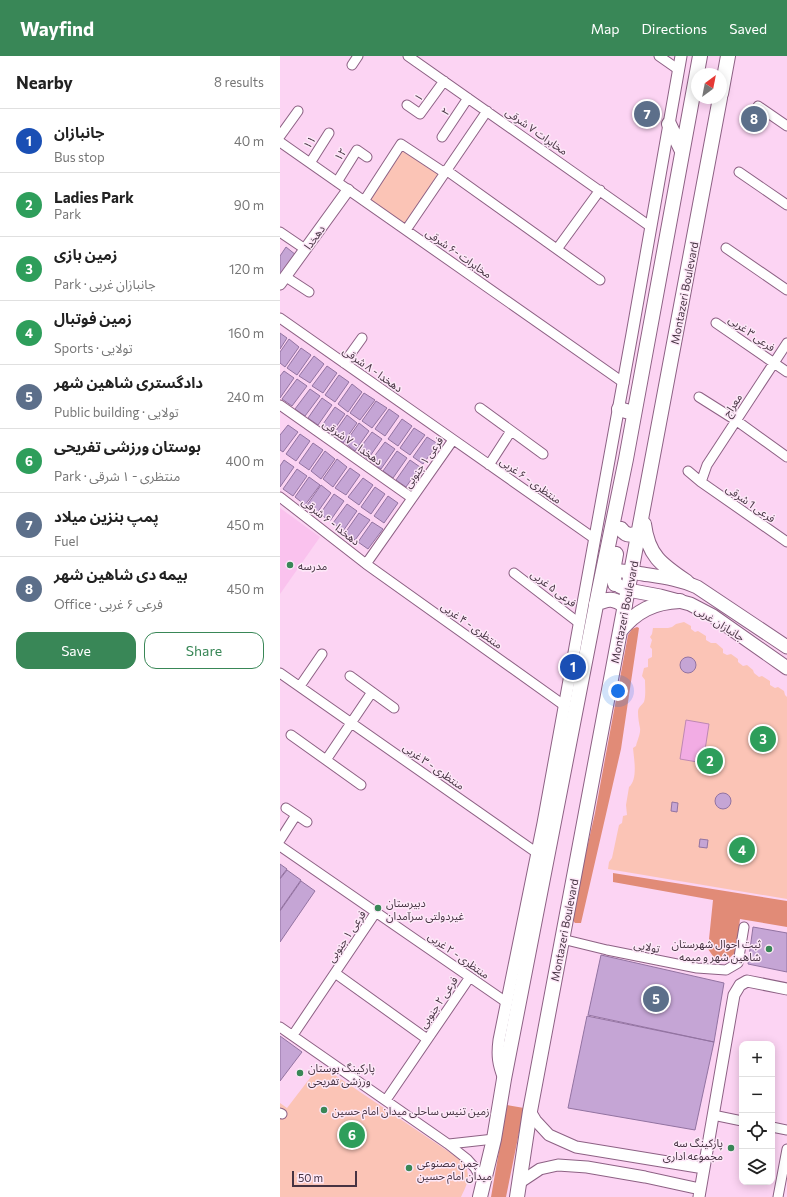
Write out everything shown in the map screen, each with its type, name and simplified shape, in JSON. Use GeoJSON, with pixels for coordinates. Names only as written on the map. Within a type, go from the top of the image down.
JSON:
{"type":"FeatureCollection","features":[{"type":"Feature","properties":{"kind":"main road"},"geometry":{"type":"LineString","coordinates":[[608,576],[633,413],[700,56]]}},
{"type":"Feature","properties":{"kind":"main road"},"geometry":{"type":"LineString","coordinates":[[726,68],[728,56]]}},
{"type":"Feature","properties":{"kind":"main road","name":"Montazeri Boulevard"},"geometry":{"type":"LineString","coordinates":[[517,1197],[530,1111],[626,606],[719,104]]}},
{"type":"Feature","properties":{"kind":"main road"},"geometry":{"type":"LineString","coordinates":[[669,124],[682,151]]}},
{"type":"Feature","properties":{"kind":"main road"},"geometry":{"type":"LineString","coordinates":[[619,409],[633,413]]}},
{"type":"Feature","properties":{"kind":"main road"},"geometry":{"type":"LineString","coordinates":[[482,1190],[494,1139],[504,1079],[596,604],[608,576],[621,529],[629,486],[626,459]]}},
{"type":"Feature","properties":{"kind":"main road"},"geometry":{"type":"LineString","coordinates":[[643,513],[645,537],[649,548],[670,570],[687,582]]}},
{"type":"Feature","properties":{"kind":"main road"},"geometry":{"type":"LineString","coordinates":[[621,529],[625,533],[633,535],[639,532]]}},
{"type":"Feature","properties":{"kind":"main road","name":"جانبازان غربی"},"geometry":{"type":"LineString","coordinates":[[608,576],[632,572],[687,582],[697,587],[787,647]]}},
{"type":"Feature","properties":{"kind":"main road","name":"جانبازان غربی"},"geometry":{"type":"LineString","coordinates":[[608,576],[628,590],[660,596],[685,603],[713,616],[787,668]]}},
{"type":"Feature","properties":{"kind":"main road"},"geometry":{"type":"LineString","coordinates":[[666,577],[662,579],[660,583],[662,587],[685,603]]}},
{"type":"Feature","properties":{"kind":"main road"},"geometry":{"type":"LineString","coordinates":[[596,604],[608,599],[618,601],[626,606]]}},
{"type":"Feature","properties":{"kind":"main road"},"geometry":{"type":"LineString","coordinates":[[620,632],[629,620],[644,610],[665,602],[685,603]]}},
{"type":"Feature","properties":{"kind":"street"},"geometry":{"type":"LineString","coordinates":[[352,65],[358,56]]}},
{"type":"Feature","properties":{"kind":"street","name":"مخابرات ۷ شرقی"},"geometry":{"type":"LineString","coordinates":[[408,56],[651,227]]}},
{"type":"Feature","properties":{"kind":"street"},"geometry":{"type":"LineString","coordinates":[[659,56],[679,70]]}},
{"type":"Feature","properties":{"kind":"street"},"geometry":{"type":"LineString","coordinates":[[504,1079],[499,1068],[497,1056],[499,1040],[537,853],[580,623],[681,56]]}},
{"type":"Feature","properties":{"kind":"street","name":"۱"},"geometry":{"type":"LineString","coordinates":[[407,105],[420,114],[444,81]]}},
{"type":"Feature","properties":{"kind":"street","name":"۲"},"geometry":{"type":"LineString","coordinates":[[442,136],[468,98]]}},
{"type":"Feature","properties":{"kind":"street"},"geometry":{"type":"LineString","coordinates":[[758,106],[787,126]]}},
{"type":"Feature","properties":{"kind":"street"},"geometry":{"type":"LineString","coordinates":[[280,136],[298,111]]}},
{"type":"Feature","properties":{"kind":"street"},"geometry":{"type":"LineString","coordinates":[[406,230],[487,111]]}},
{"type":"Feature","properties":{"kind":"street","name":"۱۱"},"geometry":{"type":"LineString","coordinates":[[310,163],[329,133]]}},
{"type":"Feature","properties":{"kind":"street","name":"مخابرات -۶ شرقی"},"geometry":{"type":"LineString","coordinates":[[280,142],[624,382]]}},
{"type":"Feature","properties":{"kind":"street"},"geometry":{"type":"LineString","coordinates":[[364,201],[401,144],[445,172],[600,280]]}},
{"type":"Feature","properties":{"kind":"street","name":"۱۲"},"geometry":{"type":"LineString","coordinates":[[337,182],[357,150],[367,157]]}},
{"type":"Feature","properties":{"kind":"street"},"geometry":{"type":"LineString","coordinates":[[739,172],[787,206]]}},
{"type":"Feature","properties":{"kind":"street","name":"دهخدا"},"geometry":{"type":"LineString","coordinates":[[283,280],[348,190]]}},
{"type":"Feature","properties":{"kind":"street"},"geometry":{"type":"LineString","coordinates":[[556,249],[600,190]]}},
{"type":"Feature","properties":{"kind":"street"},"geometry":{"type":"LineString","coordinates":[[280,232],[305,249]]}},
{"type":"Feature","properties":{"kind":"street"},"geometry":{"type":"LineString","coordinates":[[726,248],[787,290]]}},
{"type":"Feature","properties":{"kind":"street"},"geometry":{"type":"LineString","coordinates":[[283,280],[309,292]]}},
{"type":"Feature","properties":{"kind":"street","name":"دهخدا - ۸ شرقی"},"geometry":{"type":"LineString","coordinates":[[280,318],[453,440]]}},
{"type":"Feature","properties":{"kind":"street","name":"فرعی ۳ غربی"},"geometry":{"type":"LineString","coordinates":[[716,323],[787,372]]}},
{"type":"Feature","properties":{"kind":"street"},"geometry":{"type":"LineString","coordinates":[[344,363],[362,338]]}},
{"type":"Feature","properties":{"kind":"street","name":"معراج"},"geometry":{"type":"LineString","coordinates":[[701,482],[707,465],[787,343]]}},
{"type":"Feature","properties":{"kind":"street"},"geometry":{"type":"LineString","coordinates":[[699,397],[737,421],[787,457]]}},
{"type":"Feature","properties":{"kind":"street","name":"دهخدا - ۷ شرقی"},"geometry":{"type":"LineString","coordinates":[[280,405],[412,498]]}},
{"type":"Feature","properties":{"kind":"street"},"geometry":{"type":"LineString","coordinates":[[480,408],[543,454]]}},
{"type":"Feature","properties":{"kind":"street"},"geometry":{"type":"LineString","coordinates":[[489,465],[511,431]]}},
{"type":"Feature","properties":{"kind":"street","name":"منتظری - ۶ غربی"},"geometry":{"type":"LineString","coordinates":[[453,440],[595,539]]}},
{"type":"Feature","properties":{"kind":"street","name":"فرعی ۱ جنوبی"},"geometry":{"type":"LineString","coordinates":[[366,564],[453,440]]}},
{"type":"Feature","properties":{"kind":"street","name":"فرعی 1 شرقی"},"geometry":{"type":"LineString","coordinates":[[688,471],[701,482],[787,542]]}},
{"type":"Feature","properties":{"kind":"street","name":"دهخدا - ۶ شرقی"},"geometry":{"type":"LineString","coordinates":[[280,497],[366,564]]}},
{"type":"Feature","properties":{"kind":"street","name":"منتظری - ۴ غربی"},"geometry":{"type":"LineString","coordinates":[[366,564],[564,706]]}},
{"type":"Feature","properties":{"kind":"street","name":"فرعی ۵ غربی"},"geometry":{"type":"LineString","coordinates":[[514,573],[580,623]]}},
{"type":"Feature","properties":{"kind":"street"},"geometry":{"type":"LineString","coordinates":[[300,686],[322,654]]}},
{"type":"Feature","properties":{"kind":"street","name":"منتظری - ۳ غربی"},"geometry":{"type":"LineString","coordinates":[[280,673],[537,853]]}},
{"type":"Feature","properties":{"kind":"street"},"geometry":{"type":"LineString","coordinates":[[350,676],[394,708]]}},
{"type":"Feature","properties":{"kind":"street"},"geometry":{"type":"LineString","coordinates":[[326,760],[372,692]]}},
{"type":"Feature","properties":{"kind":"street"},"geometry":{"type":"LineString","coordinates":[[291,735],[361,785]]}},
{"type":"Feature","properties":{"kind":"street"},"geometry":{"type":"LineString","coordinates":[[286,808],[307,822]]}},
{"type":"Feature","properties":{"kind":"street"},"geometry":{"type":"LineString","coordinates":[[280,840],[296,815]]}},
{"type":"Feature","properties":{"kind":"street","name":"منتظری - ۲ غربی"},"geometry":{"type":"LineString","coordinates":[[280,846],[506,1002]]}},
{"type":"Feature","properties":{"kind":"street","name":"فرعی ۱ جنوبی"},"geometry":{"type":"LineString","coordinates":[[292,1035],[376,912]]}},
{"type":"Feature","properties":{"kind":"street","name":"تولایی"},"geometry":{"type":"LineString","coordinates":[[562,939],[607,950],[697,968],[726,970],[738,963],[744,926]]}},
{"type":"Feature","properties":{"kind":"street"},"geometry":{"type":"LineString","coordinates":[[335,973],[427,1040]]}},
{"type":"Feature","properties":{"kind":"street","name":"فرعی ۲ جنوبی"},"geometry":{"type":"LineString","coordinates":[[386,1100],[470,977]]}},
{"type":"Feature","properties":{"kind":"street"},"geometry":{"type":"LineString","coordinates":[[519,1183],[540,1169],[558,1165],[587,1167],[645,1176],[700,1193],[734,995],[740,985],[747,981],[787,989]]}},
{"type":"Feature","properties":{"kind":"street"},"geometry":{"type":"LineString","coordinates":[[280,1027],[449,1144],[475,1168],[482,1190]]}},
{"type":"Feature","properties":{"kind":"street"},"geometry":{"type":"LineString","coordinates":[[530,1111],[536,1121],[549,1135],[576,1147],[704,1168]]}},
{"type":"Feature","properties":{"kind":"street"},"geometry":{"type":"LineString","coordinates":[[713,1115],[739,1120]]}},
{"type":"Feature","properties":{"kind":"street"},"geometry":{"type":"LineString","coordinates":[[775,1128],[787,1130]]}},
{"type":"Feature","properties":{"kind":"street"},"geometry":{"type":"LineString","coordinates":[[449,1144],[494,1139]]}},
{"type":"Feature","properties":{"kind":"street"},"geometry":{"type":"LineString","coordinates":[[569,1166],[569,1155],[576,1147]]}},
{"type":"Feature","properties":{"kind":"street"},"geometry":{"type":"LineString","coordinates":[[781,1194],[787,1149]]}},
{"type":"Feature","properties":{"kind":"shaded area"},"geometry":{"type":"Polygon","coordinates":[[[402,147],[440,173],[405,225],[368,200],[402,147]]]}},
{"type":"Feature","properties":{"kind":"shaded area","name":"مدرسه"},"geometry":{"type":"Polygon","coordinates":[[[280,508],[320,537],[280,594],[280,508]]]}},
{"type":"Feature","properties":{"kind":"shaded area"},"geometry":{"type":"Polygon","coordinates":[[[684,622],[691,626],[691,629],[695,632],[698,631],[706,636],[706,640],[711,643],[716,643],[723,649],[723,653],[727,655],[731,654],[738,659],[738,662],[743,666],[747,665],[759,677],[762,676],[770,681],[770,685],[775,688],[778,687],[784,691],[787,697],[787,899],[608,869],[609,862],[612,858],[619,825],[622,823],[623,816],[627,815],[626,805],[629,787],[634,779],[635,763],[633,748],[636,746],[640,732],[638,710],[644,702],[645,697],[645,680],[642,676],[644,668],[648,667],[648,659],[652,657],[652,649],[650,647],[652,640],[650,637],[653,628],[668,628],[684,622]]]}},
{"type":"Feature","properties":{"kind":"shaded area"},"geometry":{"type":"Polygon","coordinates":[[[637,627],[639,628],[621,749],[581,923],[575,923],[571,918],[595,813],[628,635],[632,629],[637,627]]]}},
{"type":"Feature","properties":{"kind":"shaded area"},"geometry":{"type":"Polygon","coordinates":[[[686,720],[709,724],[703,763],[680,759],[686,720]]]}},
{"type":"Feature","properties":{"kind":"shaded area"},"geometry":{"type":"Polygon","coordinates":[[[613,873],[787,901],[787,927],[740,919],[736,952],[727,960],[715,959],[708,949],[713,900],[613,882],[613,873]]]}},
{"type":"Feature","properties":{"kind":"shaded area"},"geometry":{"type":"Polygon","coordinates":[[[320,1065],[464,1162],[468,1180],[461,1197],[280,1197],[280,1103],[287,1108],[320,1065]]]}},
{"type":"Feature","properties":{"kind":"shaded area"},"geometry":{"type":"Polygon","coordinates":[[[507,1105],[524,1108],[506,1197],[491,1197],[507,1105]]]}},
{"type":"Feature","properties":{"kind":"building"},"geometry":{"type":"Polygon","coordinates":[[[286,247],[296,255],[282,275],[280,273],[280,256],[286,247]]]}},
{"type":"Feature","properties":{"kind":"building"},"geometry":{"type":"Polygon","coordinates":[[[280,333],[287,338],[280,349],[280,333]]]}},
{"type":"Feature","properties":{"kind":"building"},"geometry":{"type":"Polygon","coordinates":[[[289,339],[299,347],[285,367],[280,363],[280,352],[289,339]]]}},
{"type":"Feature","properties":{"kind":"building"},"geometry":{"type":"Polygon","coordinates":[[[301,348],[311,355],[297,375],[287,368],[301,348]]]}},
{"type":"Feature","properties":{"kind":"building"},"geometry":{"type":"Polygon","coordinates":[[[314,356],[324,364],[310,383],[299,376],[314,356]]]}},
{"type":"Feature","properties":{"kind":"building"},"geometry":{"type":"Polygon","coordinates":[[[327,366],[337,373],[323,393],[312,386],[327,366]]]}},
{"type":"Feature","properties":{"kind":"building"},"geometry":{"type":"Polygon","coordinates":[[[284,371],[294,378],[280,398],[280,376],[284,371]]]}},
{"type":"Feature","properties":{"kind":"building"},"geometry":{"type":"Polygon","coordinates":[[[339,375],[349,382],[335,402],[325,395],[339,375]]]}},
{"type":"Feature","properties":{"kind":"building"},"geometry":{"type":"Polygon","coordinates":[[[297,379],[307,386],[292,406],[282,399],[297,379]]]}},
{"type":"Feature","properties":{"kind":"building"},"geometry":{"type":"Polygon","coordinates":[[[352,384],[362,392],[348,412],[338,404],[352,384]]]}},
{"type":"Feature","properties":{"kind":"building"},"geometry":{"type":"Polygon","coordinates":[[[310,389],[320,396],[305,416],[295,409],[310,389]]]}},
{"type":"Feature","properties":{"kind":"building"},"geometry":{"type":"Polygon","coordinates":[[[364,393],[375,400],[360,420],[350,413],[364,393]]]}},
{"type":"Feature","properties":{"kind":"building"},"geometry":{"type":"Polygon","coordinates":[[[322,398],[332,405],[318,425],[308,418],[322,398]]]}},
{"type":"Feature","properties":{"kind":"building"},"geometry":{"type":"Polygon","coordinates":[[[376,401],[387,408],[372,428],[362,421],[376,401]]]}},
{"type":"Feature","properties":{"kind":"building"},"geometry":{"type":"Polygon","coordinates":[[[335,407],[345,414],[331,434],[321,427],[335,407]]]}},
{"type":"Feature","properties":{"kind":"building"},"geometry":{"type":"Polygon","coordinates":[[[389,409],[399,416],[385,436],[375,429],[389,409]]]}},
{"type":"Feature","properties":{"kind":"building"},"geometry":{"type":"Polygon","coordinates":[[[347,415],[357,423],[343,443],[333,435],[347,415]]]}},
{"type":"Feature","properties":{"kind":"building"},"geometry":{"type":"Polygon","coordinates":[[[402,419],[412,426],[398,446],[388,439],[402,419]]]}},
{"type":"Feature","properties":{"kind":"building"},"geometry":{"type":"Polygon","coordinates":[[[359,423],[369,431],[355,451],[345,443],[359,423]]]}},
{"type":"Feature","properties":{"kind":"building"},"geometry":{"type":"Polygon","coordinates":[[[288,425],[298,432],[283,452],[280,450],[280,435],[288,425]]]}},
{"type":"Feature","properties":{"kind":"building"},"geometry":{"type":"Polygon","coordinates":[[[414,428],[425,435],[410,455],[400,448],[414,428]]]}},
{"type":"Feature","properties":{"kind":"building"},"geometry":{"type":"Polygon","coordinates":[[[372,432],[382,439],[368,459],[357,452],[372,432]]]}},
{"type":"Feature","properties":{"kind":"building"},"geometry":{"type":"Polygon","coordinates":[[[300,434],[310,441],[296,461],[286,454],[300,434]]]}},
{"type":"Feature","properties":{"kind":"building"},"geometry":{"type":"Polygon","coordinates":[[[427,437],[438,444],[423,464],[413,457],[427,437]]]}},
{"type":"Feature","properties":{"kind":"building"},"geometry":{"type":"Polygon","coordinates":[[[385,442],[395,449],[381,469],[370,462],[385,442]]]}},
{"type":"Feature","properties":{"kind":"building"},"geometry":{"type":"Polygon","coordinates":[[[313,443],[323,450],[309,470],[299,463],[313,443]]]}},
{"type":"Feature","properties":{"kind":"building"},"geometry":{"type":"Polygon","coordinates":[[[325,451],[335,459],[321,479],[311,471],[325,451]]]}},
{"type":"Feature","properties":{"kind":"building"},"geometry":{"type":"Polygon","coordinates":[[[397,451],[407,458],[393,478],[383,471],[397,451]]]}},
{"type":"Feature","properties":{"kind":"building"},"geometry":{"type":"Polygon","coordinates":[[[337,459],[347,467],[333,487],[323,479],[337,459]]]}},
{"type":"Feature","properties":{"kind":"building"},"geometry":{"type":"Polygon","coordinates":[[[284,460],[294,467],[280,487],[280,466],[284,460]]]}},
{"type":"Feature","properties":{"kind":"building"},"geometry":{"type":"Polygon","coordinates":[[[410,460],[420,467],[406,487],[396,480],[410,460]]]}},
{"type":"Feature","properties":{"kind":"building"},"geometry":{"type":"Polygon","coordinates":[[[350,468],[360,475],[346,495],[335,488],[350,468]]]}},
{"type":"Feature","properties":{"kind":"building"},"geometry":{"type":"Polygon","coordinates":[[[297,469],[307,476],[293,496],[283,489],[297,469]]]}},
{"type":"Feature","properties":{"kind":"building"},"geometry":{"type":"Polygon","coordinates":[[[309,477],[320,485],[305,505],[295,497],[309,477]]]}},
{"type":"Feature","properties":{"kind":"building"},"geometry":{"type":"Polygon","coordinates":[[[363,478],[373,485],[359,505],[348,497],[363,478]]]}},
{"type":"Feature","properties":{"kind":"building"},"geometry":{"type":"Polygon","coordinates":[[[321,485],[331,493],[317,513],[307,505],[321,485]]]}},
{"type":"Feature","properties":{"kind":"building"},"geometry":{"type":"Polygon","coordinates":[[[375,487],[385,494],[371,514],[361,507],[375,487]]]}},
{"type":"Feature","properties":{"kind":"building"},"geometry":{"type":"Polygon","coordinates":[[[334,494],[344,501],[330,521],[320,514],[334,494]]]}},
{"type":"Feature","properties":{"kind":"building"},"geometry":{"type":"Polygon","coordinates":[[[388,496],[398,503],[384,523],[374,516],[388,496]]]}},
{"type":"Feature","properties":{"kind":"building"},"geometry":{"type":"Polygon","coordinates":[[[347,504],[357,511],[343,531],[333,523],[347,504]]]}},
{"type":"Feature","properties":{"kind":"building"},"geometry":{"type":"Polygon","coordinates":[[[359,513],[370,520],[355,540],[345,533],[359,513]]]}},
{"type":"Feature","properties":{"kind":"building"},"geometry":{"type":"Polygon","coordinates":[[[372,522],[383,529],[368,549],[358,542],[372,522]]]}},
{"type":"Feature","properties":{"kind":"building"},"geometry":{"type":"Polygon","coordinates":[[[685,657],[691,657],[696,662],[694,671],[691,673],[685,673],[680,668],[680,662],[685,657]]]}},
{"type":"Feature","properties":{"kind":"building"},"geometry":{"type":"Polygon","coordinates":[[[723,793],[729,795],[731,801],[729,807],[723,809],[717,807],[715,801],[717,795],[723,793]]]}},
{"type":"Feature","properties":{"kind":"building"},"geometry":{"type":"Polygon","coordinates":[[[672,802],[678,803],[677,812],[671,811],[672,802]]]}},
{"type":"Feature","properties":{"kind":"building"},"geometry":{"type":"Polygon","coordinates":[[[700,839],[708,840],[707,848],[699,847],[700,839]]]}},
{"type":"Feature","properties":{"kind":"building"},"geometry":{"type":"Polygon","coordinates":[[[280,864],[287,869],[280,878],[280,864]]]}},
{"type":"Feature","properties":{"kind":"building"},"geometry":{"type":"Polygon","coordinates":[[[287,870],[301,880],[280,910],[280,879],[287,870]]]}},
{"type":"Feature","properties":{"kind":"building"},"geometry":{"type":"Polygon","coordinates":[[[301,881],[315,891],[280,942],[280,911],[301,881]]]}},
{"type":"Feature","properties":{"kind":"building","name":"ثبت احوال شهرستان شاهین شهر و میمه"},"geometry":{"type":"Polygon","coordinates":[[[753,927],[787,933],[787,972],[748,964],[753,927]]]}},
{"type":"Feature","properties":{"kind":"building"},"geometry":{"type":"Polygon","coordinates":[[[601,955],[724,983],[714,1042],[588,1015],[601,955]]]}},
{"type":"Feature","properties":{"kind":"building"},"geometry":{"type":"Polygon","coordinates":[[[587,1016],[714,1042],[695,1130],[568,1108],[587,1016]]]}},
{"type":"Feature","properties":{"kind":"building"},"geometry":{"type":"Polygon","coordinates":[[[280,1036],[302,1052],[280,1081],[280,1036]]]}},
{"type":"Feature","properties":{"kind":"place","name":"پمپ بنزین میلاد"},"geometry":{"type":"Point","coordinates":[647,114]}},
{"type":"Feature","properties":{"kind":"place","name":"بیمه دی شاهین شهر"},"geometry":{"type":"Point","coordinates":[754,119]}},
{"type":"Feature","properties":{"kind":"place","name":"مدرسه"},"geometry":{"type":"Point","coordinates":[290,565]}},
{"type":"Feature","properties":{"kind":"place","name":"جانبازان"},"geometry":{"type":"Point","coordinates":[573,667]}},
{"type":"Feature","properties":{"kind":"place","name":"زمین بازی"},"geometry":{"type":"Point","coordinates":[763,739]}},
{"type":"Feature","properties":{"kind":"place","name":"Ladies Park"},"geometry":{"type":"Point","coordinates":[710,761]}},
{"type":"Feature","properties":{"kind":"place","name":"زمین فوتبال"},"geometry":{"type":"Point","coordinates":[742,850]}},
{"type":"Feature","properties":{"kind":"place","name":"دبیرستان غیردولتی سرآمدان"},"geometry":{"type":"Point","coordinates":[378,908]}},
{"type":"Feature","properties":{"kind":"place","name":"ثبت احوال شهرستان شاهین شهر و میمه"},"geometry":{"type":"Point","coordinates":[769,949]}},
{"type":"Feature","properties":{"kind":"place","name":"دادگستری شاهین شهر"},"geometry":{"type":"Point","coordinates":[656,999]}},
{"type":"Feature","properties":{"kind":"place","name":"پارکینگ بوستان ورزشی تفریحی"},"geometry":{"type":"Point","coordinates":[300,1073]}},
{"type":"Feature","properties":{"kind":"place","name":"زمین تنیس ساحلی میدان امام حسین"},"geometry":{"type":"Point","coordinates":[324,1110]}},
{"type":"Feature","properties":{"kind":"place","name":"بوستان ورزشی تفریحی"},"geometry":{"type":"Point","coordinates":[352,1135]}},
{"type":"Feature","properties":{"kind":"place","name":"پارکینگ سه مجموعه اداری"},"geometry":{"type":"Point","coordinates":[731,1148]}},
{"type":"Feature","properties":{"kind":"place","name":"چمن مصنوعی میدان امام حسین"},"geometry":{"type":"Point","coordinates":[409,1168]}}]}
